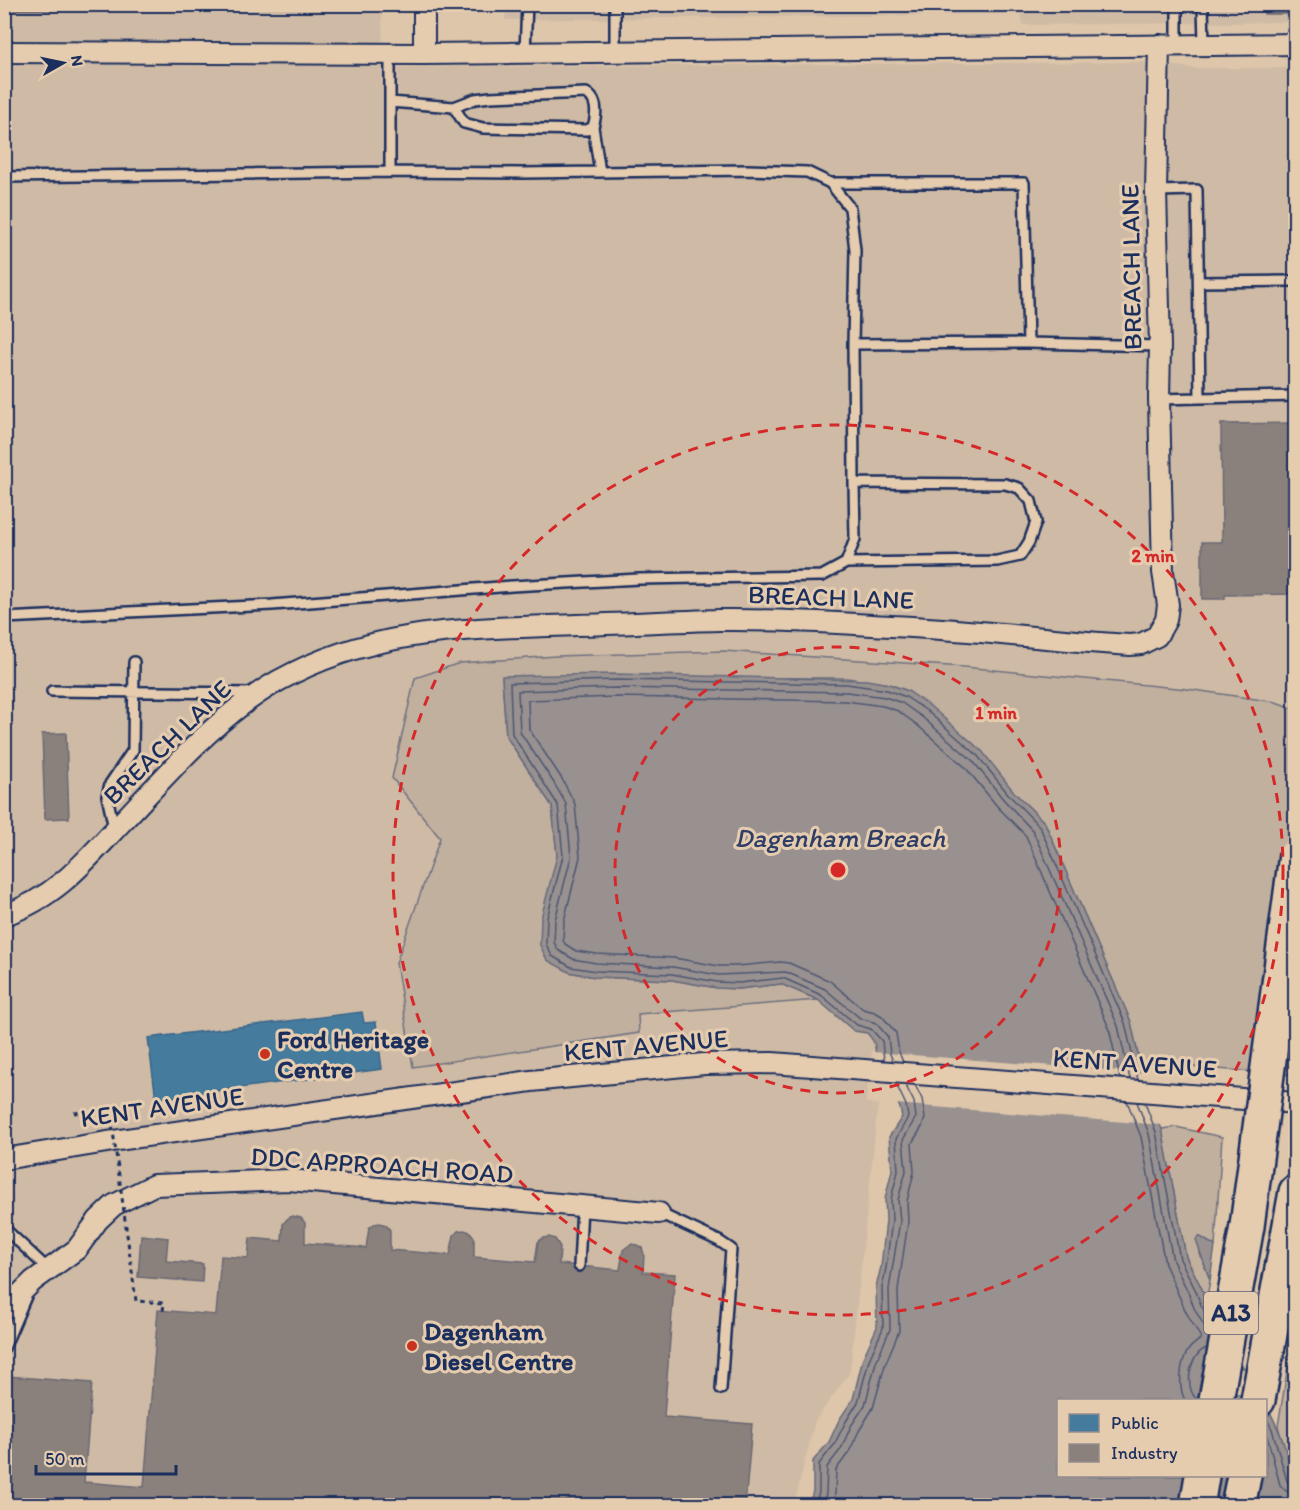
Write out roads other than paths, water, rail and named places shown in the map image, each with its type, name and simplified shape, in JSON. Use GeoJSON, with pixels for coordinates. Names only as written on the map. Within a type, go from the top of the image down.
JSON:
{"type":"FeatureCollection","features":[{"type":"Feature","properties":{"kind":"highway","name":"A13"},"geometry":{"type":"LineString","coordinates":[[1216,1399],[1247,1226],[1296,855]]}},
{"type":"Feature","properties":{"kind":"highway","name":"A13"},"geometry":{"type":"LineString","coordinates":[[1258,1399],[1296,1191]]}},
{"type":"Feature","properties":{"kind":"highway"},"geometry":{"type":"LineString","coordinates":[[1197,1506],[1202,1477]]}},
{"type":"Feature","properties":{"kind":"highway"},"geometry":{"type":"LineString","coordinates":[[1239,1506],[1244,1477]]}},
{"type":"Feature","properties":{"kind":"street"},"geometry":{"type":"LineString","coordinates":[[424,4],[424,54]]}},
{"type":"Feature","properties":{"kind":"street"},"geometry":{"type":"LineString","coordinates":[[4,51],[424,54],[1296,44]]}},
{"type":"Feature","properties":{"kind":"street","name":"BREACH LANE"},"geometry":{"type":"LineString","coordinates":[[4,915],[23,909],[72,876],[167,775],[227,717],[259,693],[281,679],[342,652],[380,641],[427,632],[721,620],[893,626],[1120,645],[1141,644],[1157,636],[1166,620],[1168,605],[1163,572],[1156,190],[1168,45]]}},
{"type":"Feature","properties":{"kind":"street","name":"KENT AVENUE"},"geometry":{"type":"LineString","coordinates":[[4,1159],[119,1140],[543,1080],[704,1064],[772,1063],[1296,1103]]}},
{"type":"Feature","properties":{"kind":"street","name":"DDC APPROACH ROAD"},"geometry":{"type":"LineString","coordinates":[[4,1310],[41,1275],[77,1249],[98,1220],[114,1205],[154,1185],[289,1180],[659,1213]]}},
{"type":"Feature","properties":{"kind":"lane"},"geometry":{"type":"LineString","coordinates":[[525,52],[527,4]]}},
{"type":"Feature","properties":{"kind":"lane"},"geometry":{"type":"LineString","coordinates":[[615,4],[615,51]]}},
{"type":"Feature","properties":{"kind":"lane"},"geometry":{"type":"LineString","coordinates":[[1168,45],[1177,4]]}},
{"type":"Feature","properties":{"kind":"lane"},"geometry":{"type":"LineString","coordinates":[[1203,4],[1204,45]]}},
{"type":"Feature","properties":{"kind":"lane"},"geometry":{"type":"LineString","coordinates":[[390,53],[390,172]]}},
{"type":"Feature","properties":{"kind":"lane"},"geometry":{"type":"LineString","coordinates":[[390,102],[454,107],[475,99],[490,97],[585,93],[592,97],[595,103],[596,119],[593,127],[600,172]]}},
{"type":"Feature","properties":{"kind":"lane"},"geometry":{"type":"LineString","coordinates":[[454,107],[464,123],[483,128],[587,130],[593,127]]}},
{"type":"Feature","properties":{"kind":"lane"},"geometry":{"type":"LineString","coordinates":[[4,177],[747,170],[807,172],[830,183],[1024,183],[1028,343]]}},
{"type":"Feature","properties":{"kind":"lane"},"geometry":{"type":"LineString","coordinates":[[830,183],[850,208],[855,250],[853,344],[855,539],[846,563]]}},
{"type":"Feature","properties":{"kind":"lane"},"geometry":{"type":"LineString","coordinates":[[1156,190],[1197,190],[1200,398]]}},
{"type":"Feature","properties":{"kind":"lane"},"geometry":{"type":"LineString","coordinates":[[1199,282],[1296,281]]}},
{"type":"Feature","properties":{"kind":"lane"},"geometry":{"type":"LineString","coordinates":[[853,344],[1028,343],[1160,346]]}},
{"type":"Feature","properties":{"kind":"lane"},"geometry":{"type":"LineString","coordinates":[[1159,399],[1296,396]]}},
{"type":"Feature","properties":{"kind":"lane"},"geometry":{"type":"LineString","coordinates":[[4,618],[272,605],[512,586],[639,579],[822,576],[846,563],[997,561],[1020,556],[1029,542],[1036,522],[1030,501],[1019,488],[1005,484],[854,483]]}},
{"type":"Feature","properties":{"kind":"lane"},"geometry":{"type":"LineString","coordinates":[[114,830],[107,796],[110,784],[133,750],[134,662]]}},
{"type":"Feature","properties":{"kind":"lane"},"geometry":{"type":"LineString","coordinates":[[52,691],[259,693]]}},
{"type":"Feature","properties":{"kind":"lane"},"geometry":{"type":"LineString","coordinates":[[579,1266],[582,1206]]}},
{"type":"Feature","properties":{"kind":"lane"},"geometry":{"type":"LineString","coordinates":[[659,1213],[719,1241],[731,1250],[721,1389]]}},
{"type":"Feature","properties":{"kind":"lane"},"geometry":{"type":"LineString","coordinates":[[4,1228],[41,1275],[4,1348]]}},
{"type":"Feature","properties":{"kind":"water","name":"Dagenham Breach"},"geometry":{"type":"Polygon","coordinates":[[[615,674],[867,680],[889,684],[908,691],[930,706],[982,751],[1014,792],[1045,823],[1131,1022],[1141,1069],[1162,1129],[1186,1257],[1206,1302],[1244,1368],[1207,1362],[1203,1388],[1262,1399],[1057,1399],[1057,1477],[1267,1477],[1267,1407],[1287,1453],[1293,1480],[1295,1505],[809,1505],[813,1491],[813,1461],[829,1442],[839,1420],[853,1399],[863,1358],[877,1327],[876,1287],[881,1267],[886,1220],[885,1199],[892,1170],[889,1137],[902,1117],[900,1109],[880,1066],[875,1044],[867,1033],[854,1031],[818,1000],[781,984],[739,989],[717,988],[672,980],[595,977],[569,972],[547,960],[540,945],[541,918],[557,856],[552,806],[506,736],[502,676],[615,674]]]}},
{"type":"Feature","properties":{"kind":"water"},"geometry":{"type":"Polygon","coordinates":[[[1199,1236],[1215,1246],[1210,1280],[1196,1240],[1199,1236]]]}},
{"type":"Feature","properties":{"kind":"place","name":"Ford Heritage Centre"},"geometry":{"type":"Point","coordinates":[265,1054]}},
{"type":"Feature","properties":{"kind":"place","name":"Dagenham Diesel Centre"},"geometry":{"type":"Point","coordinates":[412,1346]}}]}
